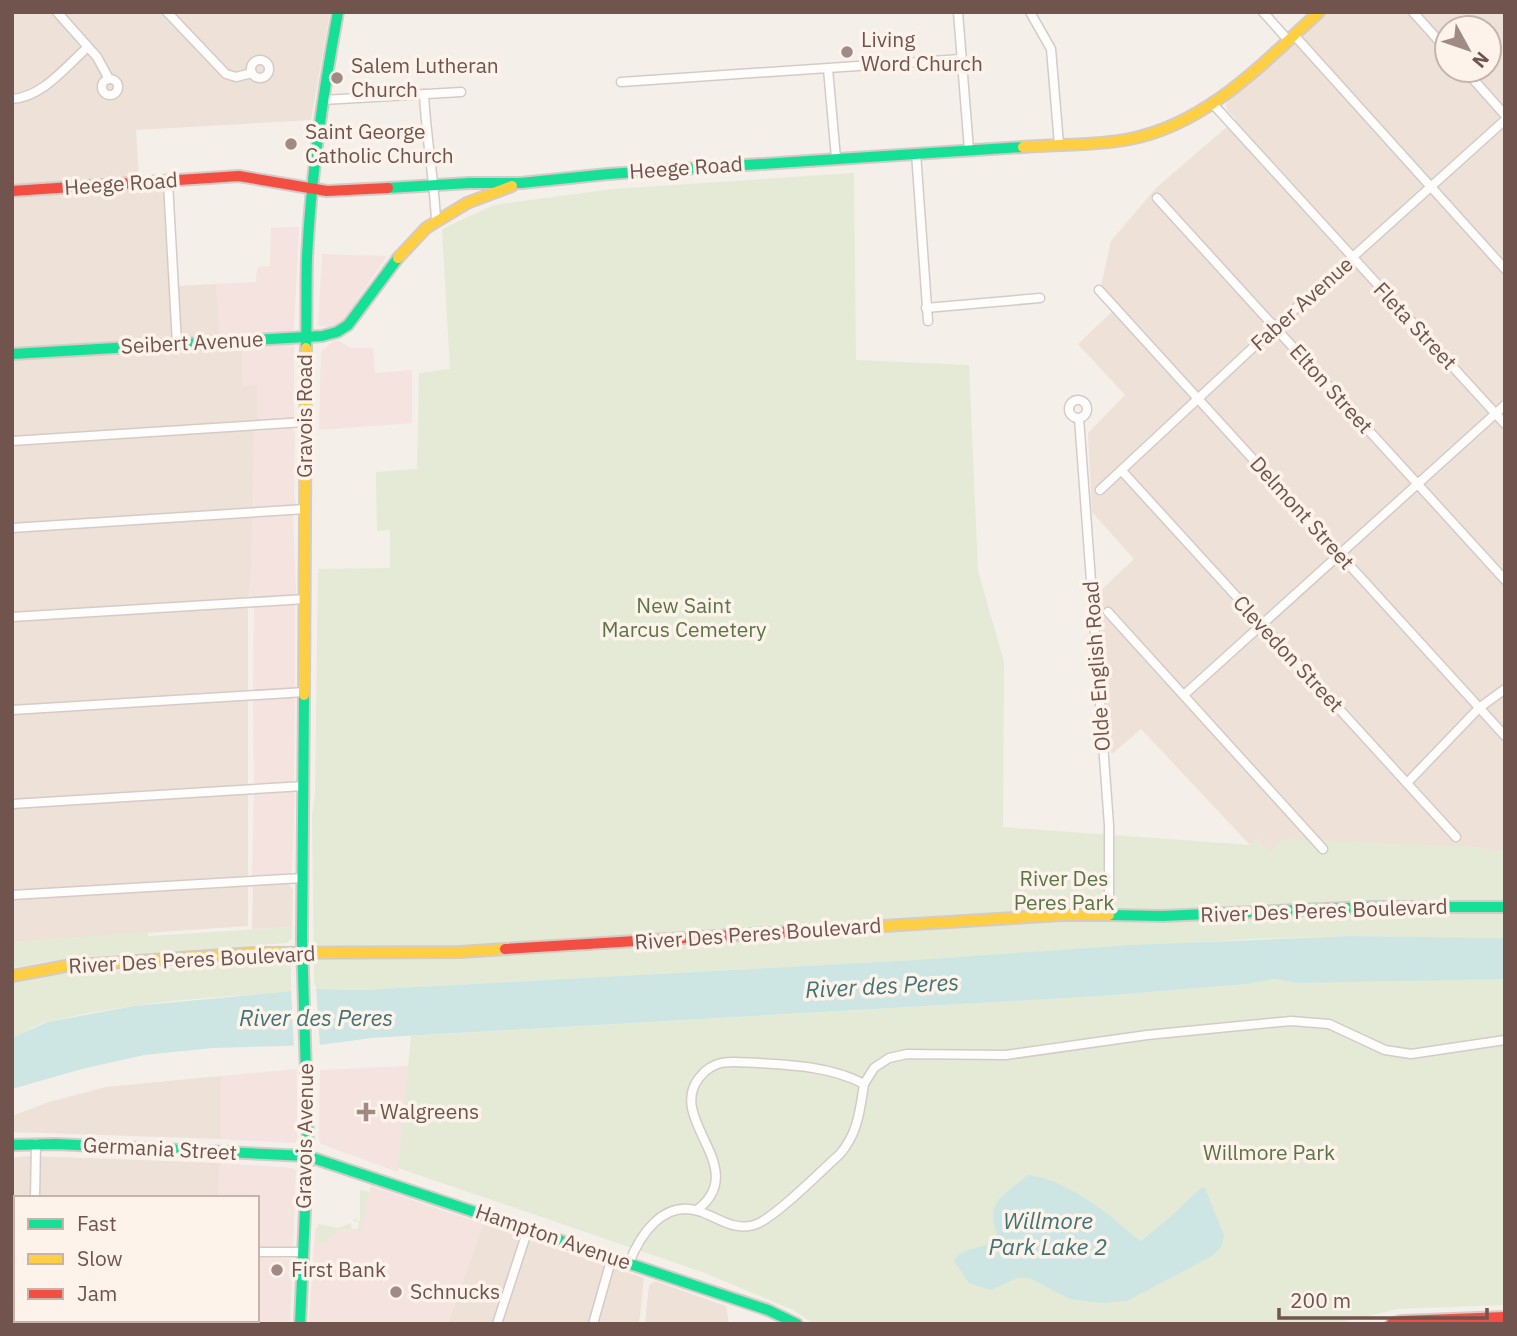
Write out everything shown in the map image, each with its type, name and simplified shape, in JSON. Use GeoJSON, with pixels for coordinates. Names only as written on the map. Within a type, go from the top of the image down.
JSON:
{"type":"FeatureCollection","features":[{"type":"Feature","properties":{"kind":"main road","name":"Gravois Road"},"geometry":{"type":"LineString","coordinates":[[304,822],[305,336],[312,188],[338,12]]}},
{"type":"Feature","properties":{"kind":"main road","name":"Heege Road"},"geometry":{"type":"LineString","coordinates":[[12,191],[239,176],[327,191],[521,183],[608,174],[1127,140],[1150,136],[1172,127],[1212,103],[1319,12]]}},
{"type":"Feature","properties":{"kind":"main road","name":"Seibert Avenue"},"geometry":{"type":"LineString","coordinates":[[12,354],[330,334],[348,325],[406,247],[436,220],[478,198],[521,183]]}},
{"type":"Feature","properties":{"kind":"main road","name":"Gravois Avenue"},"geometry":{"type":"LineString","coordinates":[[300,1324],[307,1156],[302,952],[304,822]]}},
{"type":"Feature","properties":{"kind":"main road","name":"River Des Peres Boulevard"},"geometry":{"type":"LineString","coordinates":[[12,976],[66,967],[302,952],[460,952],[1046,916],[1176,916],[1359,907],[1505,907]]}},
{"type":"Feature","properties":{"kind":"main road","name":"Germania Street"},"geometry":{"type":"LineString","coordinates":[[12,1145],[36,1143],[307,1156]]}},
{"type":"Feature","properties":{"kind":"main road","name":"Hampton Avenue"},"geometry":{"type":"LineString","coordinates":[[307,1156],[768,1310],[797,1324]]}},
{"type":"Feature","properties":{"kind":"main road"},"geometry":{"type":"LineString","coordinates":[[1391,1324],[1401,1321],[1505,1317]]}},
{"type":"Feature","properties":{"kind":"street"},"geometry":{"type":"LineString","coordinates":[[57,12],[97,57],[109,79]]}},
{"type":"Feature","properties":{"kind":"street"},"geometry":{"type":"LineString","coordinates":[[167,12],[226,74],[236,77],[252,73]]}},
{"type":"Feature","properties":{"kind":"street"},"geometry":{"type":"LineString","coordinates":[[958,12],[969,150]]}},
{"type":"Feature","properties":{"kind":"street"},"geometry":{"type":"LineString","coordinates":[[1030,12],[1051,49],[1059,144]]}},
{"type":"Feature","properties":{"kind":"street"},"geometry":{"type":"LineString","coordinates":[[1263,12],[1291,37],[1505,268]]}},
{"type":"Feature","properties":{"kind":"street"},"geometry":{"type":"LineString","coordinates":[[1413,12],[1433,34]]}},
{"type":"Feature","properties":{"kind":"street"},"geometry":{"type":"LineString","coordinates":[[12,99],[39,92],[88,47]]}},
{"type":"Feature","properties":{"kind":"street"},"geometry":{"type":"LineString","coordinates":[[621,82],[961,59]]}},
{"type":"Feature","properties":{"kind":"street"},"geometry":{"type":"LineString","coordinates":[[828,69],[836,158]]}},
{"type":"Feature","properties":{"kind":"street"},"geometry":{"type":"LineString","coordinates":[[1477,84],[1505,117]]}},
{"type":"Feature","properties":{"kind":"street"},"geometry":{"type":"LineString","coordinates":[[323,100],[461,92]]}},
{"type":"Feature","properties":{"kind":"street"},"geometry":{"type":"LineString","coordinates":[[424,94],[426,140],[435,185],[436,220]]}},
{"type":"Feature","properties":{"kind":"street","name":"Fleta Street"},"geometry":{"type":"LineString","coordinates":[[1212,103],[1505,424]]}},
{"type":"Feature","properties":{"kind":"street","name":"Faber Avenue"},"geometry":{"type":"LineString","coordinates":[[1100,490],[1505,117]]}},
{"type":"Feature","properties":{"kind":"street"},"geometry":{"type":"LineString","coordinates":[[916,153],[928,321]]}},
{"type":"Feature","properties":{"kind":"street"},"geometry":{"type":"LineString","coordinates":[[168,182],[177,344]]}},
{"type":"Feature","properties":{"kind":"street","name":"Elton Street"},"geometry":{"type":"LineString","coordinates":[[1157,198],[1505,580]]}},
{"type":"Feature","properties":{"kind":"street","name":"Delmont Street"},"geometry":{"type":"LineString","coordinates":[[1099,290],[1505,736]]}},
{"type":"Feature","properties":{"kind":"street"},"geometry":{"type":"LineString","coordinates":[[926,308],[1040,298]]}},
{"type":"Feature","properties":{"kind":"street"},"geometry":{"type":"LineString","coordinates":[[1185,695],[1505,405]]}},
{"type":"Feature","properties":{"kind":"street","name":"Olde English Road"},"geometry":{"type":"LineString","coordinates":[[1079,418],[1109,825],[1109,914]]}},
{"type":"Feature","properties":{"kind":"street"},"geometry":{"type":"LineString","coordinates":[[12,441],[305,422]]}},
{"type":"Feature","properties":{"kind":"street","name":"Clevedon Street"},"geometry":{"type":"LineString","coordinates":[[1122,471],[1456,836]]}},
{"type":"Feature","properties":{"kind":"street"},"geometry":{"type":"LineString","coordinates":[[12,527],[306,509]]}},
{"type":"Feature","properties":{"kind":"street"},"geometry":{"type":"LineString","coordinates":[[12,617],[305,599]]}},
{"type":"Feature","properties":{"kind":"street"},"geometry":{"type":"LineString","coordinates":[[1108,612],[1323,849]]}},
{"type":"Feature","properties":{"kind":"street"},"geometry":{"type":"LineString","coordinates":[[1407,782],[1479,708],[1505,689]]}},
{"type":"Feature","properties":{"kind":"street"},"geometry":{"type":"LineString","coordinates":[[12,710],[304,692]]}},
{"type":"Feature","properties":{"kind":"street"},"geometry":{"type":"LineString","coordinates":[[12,804],[304,786]]}},
{"type":"Feature","properties":{"kind":"street"},"geometry":{"type":"LineString","coordinates":[[12,895],[303,877]]}},
{"type":"Feature","properties":{"kind":"street"},"geometry":{"type":"LineString","coordinates":[[629,1263],[647,1229],[659,1217],[674,1210],[697,1210],[729,1225],[753,1226],[762,1222],[841,1154],[852,1141],[864,1084],[874,1068],[889,1058],[907,1054],[1006,1055],[1147,1035],[1291,1021],[1329,1024],[1374,1046],[1397,1053],[1411,1054],[1505,1040]]}},
{"type":"Feature","properties":{"kind":"street"},"geometry":{"type":"LineString","coordinates":[[697,1210],[709,1200],[715,1183],[714,1162],[690,1102],[692,1090],[708,1067],[723,1061],[809,1066],[864,1084]]}},
{"type":"Feature","properties":{"kind":"street"},"geometry":{"type":"LineString","coordinates":[[35,1196],[36,1143]]}},
{"type":"Feature","properties":{"kind":"street"},"geometry":{"type":"LineString","coordinates":[[497,1324],[528,1229]]}},
{"type":"Feature","properties":{"kind":"street"},"geometry":{"type":"LineString","coordinates":[[259,1252],[303,1252]]}},
{"type":"Feature","properties":{"kind":"street"},"geometry":{"type":"LineString","coordinates":[[593,1324],[612,1257]]}},
{"type":"Feature","properties":{"kind":"shaded area"},"geometry":{"type":"Polygon","coordinates":[[[12,12],[330,12],[311,120],[136,130],[139,179],[161,186],[165,190],[172,336],[168,340],[12,349],[12,12]]]}},
{"type":"Feature","properties":{"kind":"shaded area"},"geometry":{"type":"Polygon","coordinates":[[[1327,12],[1505,12],[1505,849],[1496,853],[1479,847],[1269,852],[1257,839],[1250,845],[1141,729],[1112,754],[1109,749],[1098,593],[1134,559],[1092,512],[1088,433],[1125,395],[1078,344],[1118,306],[1101,286],[1111,241],[1156,188],[1236,119],[1227,110],[1226,104],[1327,12]]]}},
{"type":"Feature","properties":{"kind":"shaded area"},"geometry":{"type":"Polygon","coordinates":[[[299,227],[294,329],[220,336],[216,284],[256,282],[257,267],[270,266],[271,228],[299,227]]]}},
{"type":"Feature","properties":{"kind":"shaded area"},"geometry":{"type":"Polygon","coordinates":[[[322,254],[387,256],[344,319],[334,327],[318,326],[322,254]]]}},
{"type":"Feature","properties":{"kind":"shaded area"},"geometry":{"type":"Polygon","coordinates":[[[216,284],[220,336],[182,340],[177,286],[216,284]]]}},
{"type":"Feature","properties":{"kind":"shaded area"},"geometry":{"type":"Polygon","coordinates":[[[333,341],[339,341],[351,348],[373,348],[375,373],[412,370],[412,423],[319,430],[321,352],[333,341]]]}},
{"type":"Feature","properties":{"kind":"shaded area"},"geometry":{"type":"Polygon","coordinates":[[[243,343],[242,386],[257,384],[258,422],[254,430],[253,554],[248,607],[248,926],[12,942],[12,358],[243,343]]]}},
{"type":"Feature","properties":{"kind":"shaded area"},"geometry":{"type":"Polygon","coordinates":[[[243,343],[294,345],[294,420],[258,422],[257,385],[242,386],[243,343]]]}},
{"type":"Feature","properties":{"kind":"shaded area"},"geometry":{"type":"Polygon","coordinates":[[[292,427],[295,432],[296,504],[254,509],[254,430],[292,427]]]}},
{"type":"Feature","properties":{"kind":"shaded area"},"geometry":{"type":"Polygon","coordinates":[[[293,514],[296,593],[250,597],[252,517],[293,514]]]}},
{"type":"Feature","properties":{"kind":"shaded area"},"geometry":{"type":"Polygon","coordinates":[[[295,605],[295,688],[253,691],[254,607],[295,605]]]}},
{"type":"Feature","properties":{"kind":"shaded area"},"geometry":{"type":"Polygon","coordinates":[[[291,697],[295,700],[294,780],[289,784],[254,783],[253,700],[291,697]]]}},
{"type":"Feature","properties":{"kind":"shaded area"},"geometry":{"type":"Polygon","coordinates":[[[293,790],[292,871],[287,875],[252,877],[254,793],[293,790]]]}},
{"type":"Feature","properties":{"kind":"shaded area"},"geometry":{"type":"Polygon","coordinates":[[[289,884],[293,889],[292,927],[252,929],[253,885],[289,884]]]}},
{"type":"Feature","properties":{"kind":"shaded area"},"geometry":{"type":"Polygon","coordinates":[[[409,1066],[398,1172],[321,1144],[320,1070],[409,1066]]]}},
{"type":"Feature","properties":{"kind":"shaded area"},"geometry":{"type":"Polygon","coordinates":[[[297,1069],[295,1143],[221,1139],[221,1076],[297,1069]]]}},
{"type":"Feature","properties":{"kind":"shaded area"},"geometry":{"type":"Polygon","coordinates":[[[221,1076],[221,1139],[13,1132],[12,1116],[49,1102],[106,1087],[221,1076]]]}},
{"type":"Feature","properties":{"kind":"shaded area"},"geometry":{"type":"Polygon","coordinates":[[[29,1156],[220,1163],[218,1196],[14,1196],[14,1322],[244,1324],[12,1324],[12,1158],[29,1156]]]}},
{"type":"Feature","properties":{"kind":"shaded area"},"geometry":{"type":"Polygon","coordinates":[[[220,1163],[296,1170],[293,1249],[259,1249],[259,1196],[218,1196],[220,1163]]]}},
{"type":"Feature","properties":{"kind":"shaded area"},"geometry":{"type":"Polygon","coordinates":[[[371,1186],[483,1224],[448,1324],[309,1324],[315,1228],[358,1230],[371,1186]]]}},
{"type":"Feature","properties":{"kind":"shaded area"},"geometry":{"type":"Polygon","coordinates":[[[483,1224],[644,1278],[639,1324],[448,1324],[483,1224]]]}},
{"type":"Feature","properties":{"kind":"shaded area"},"geometry":{"type":"Polygon","coordinates":[[[259,1257],[293,1259],[290,1324],[249,1324],[259,1322],[259,1257]]]}},
{"type":"Feature","properties":{"kind":"shaded area"},"geometry":{"type":"Polygon","coordinates":[[[655,1281],[726,1306],[729,1324],[645,1324],[649,1285],[655,1281]]]}},
{"type":"Feature","properties":{"kind":"green space","name":"New Saint Marcus Cemetery"},"geometry":{"type":"Polygon","coordinates":[[[854,173],[856,360],[969,365],[978,571],[1004,662],[1003,827],[1250,845],[1257,839],[1269,852],[1284,839],[1479,847],[1496,853],[1505,849],[1505,938],[1350,936],[1249,939],[362,990],[316,989],[312,816],[315,794],[318,569],[390,568],[390,530],[377,531],[376,472],[417,469],[419,373],[450,369],[442,229],[494,205],[613,189],[854,173]]]}},
{"type":"Feature","properties":{"kind":"green space"},"geometry":{"type":"Polygon","coordinates":[[[292,927],[292,939],[287,943],[50,961],[12,968],[12,942],[148,932],[148,936],[292,927]]]}},
{"type":"Feature","properties":{"kind":"green space"},"geometry":{"type":"Polygon","coordinates":[[[286,961],[291,964],[291,993],[229,996],[106,1010],[46,1022],[12,1038],[12,983],[65,974],[286,961]]]}},
{"type":"Feature","properties":{"kind":"green space","name":"Willmore Park"},"geometry":{"type":"Polygon","coordinates":[[[1275,979],[1295,983],[1505,979],[1505,1305],[1397,1309],[1336,1324],[814,1324],[793,1310],[705,1273],[398,1168],[411,1036],[1102,996],[1247,984],[1275,979]]]}},
{"type":"Feature","properties":{"kind":"green space"},"geometry":{"type":"Polygon","coordinates":[[[360,1190],[369,1192],[359,1236],[358,1230],[338,1229],[335,1235],[324,1243],[316,1243],[318,1224],[338,1228],[351,1223],[352,1229],[358,1229],[359,1222],[353,1221],[356,1217],[356,1221],[360,1221],[360,1190]]]}},
{"type":"Feature","properties":{"kind":"water","name":"River des Peres"},"geometry":{"type":"Polygon","coordinates":[[[1350,936],[1505,938],[1505,979],[1295,983],[1275,979],[1247,984],[1102,996],[371,1038],[320,1045],[213,1048],[144,1055],[12,1089],[12,1038],[47,1022],[134,1006],[316,989],[362,990],[915,960],[1132,945],[1350,936]]]}},
{"type":"Feature","properties":{"kind":"water","name":"Willmore Park Lake 2"},"geometry":{"type":"Polygon","coordinates":[[[1028,1175],[1046,1179],[1076,1193],[1141,1241],[1201,1188],[1205,1188],[1224,1235],[1221,1248],[1212,1256],[1127,1301],[1099,1303],[1070,1299],[1029,1278],[1017,1278],[991,1290],[969,1283],[954,1261],[963,1252],[993,1239],[997,1233],[993,1214],[995,1206],[1028,1175]]]}},
{"type":"Feature","properties":{"kind":"pier"},"geometry":{"type":"Polygon","coordinates":[[[316,986],[320,1049],[294,1050],[291,989],[316,986]]]}},
{"type":"Feature","properties":{"kind":"traffic: fast"},"geometry":{"type":"LineString","coordinates":[[306,348],[311,195],[338,12]]}},
{"type":"Feature","properties":{"kind":"traffic: fast"},"geometry":{"type":"LineString","coordinates":[[388,188],[521,183],[608,174],[1023,147]]}},
{"type":"Feature","properties":{"kind":"traffic: fast"},"geometry":{"type":"LineString","coordinates":[[12,354],[322,336],[337,332],[348,325],[398,258]]}},
{"type":"Feature","properties":{"kind":"traffic: fast"},"geometry":{"type":"LineString","coordinates":[[300,1324],[308,1143],[302,940],[304,695]]}},
{"type":"Feature","properties":{"kind":"traffic: fast"},"geometry":{"type":"LineString","coordinates":[[1109,915],[1162,916],[1371,907],[1505,907]]}},
{"type":"Feature","properties":{"kind":"traffic: fast"},"geometry":{"type":"LineString","coordinates":[[12,1145],[56,1144],[307,1156]]}},
{"type":"Feature","properties":{"kind":"traffic: fast"},"geometry":{"type":"LineString","coordinates":[[307,1156],[768,1310],[797,1324]]}},
{"type":"Feature","properties":{"kind":"traffic: slow"},"geometry":{"type":"LineString","coordinates":[[1023,147],[1130,139],[1184,120],[1209,106],[1255,71],[1319,12]]}},
{"type":"Feature","properties":{"kind":"traffic: slow"},"geometry":{"type":"LineString","coordinates":[[398,258],[426,228],[467,203],[512,186]]}},
{"type":"Feature","properties":{"kind":"traffic: slow"},"geometry":{"type":"LineString","coordinates":[[304,695],[306,348]]}},
{"type":"Feature","properties":{"kind":"traffic: slow"},"geometry":{"type":"LineString","coordinates":[[819,930],[1061,915],[1109,915]]}},
{"type":"Feature","properties":{"kind":"traffic: slow"},"geometry":{"type":"LineString","coordinates":[[12,976],[66,966],[252,953],[460,952],[505,949]]}},
{"type":"Feature","properties":{"kind":"traffic: jam"},"geometry":{"type":"LineString","coordinates":[[12,191],[239,176],[327,191],[388,188]]}},
{"type":"Feature","properties":{"kind":"traffic: jam"},"geometry":{"type":"LineString","coordinates":[[505,949],[819,930]]}},
{"type":"Feature","properties":{"kind":"traffic: jam"},"geometry":{"type":"LineString","coordinates":[[1391,1324],[1401,1321],[1505,1317]]}},
{"type":"Feature","properties":{"kind":"place","name":"Living Word Church"},"geometry":{"type":"Point","coordinates":[847,52]}},
{"type":"Feature","properties":{"kind":"place","name":"Salem Lutheran Church"},"geometry":{"type":"Point","coordinates":[337,78]}},
{"type":"Feature","properties":{"kind":"place","name":"Saint George Catholic Church"},"geometry":{"type":"Point","coordinates":[291,144]}},
{"type":"Feature","properties":{"kind":"place","name":"Walgreens"},"geometry":{"type":"Point","coordinates":[366,1112]}},
{"type":"Feature","properties":{"kind":"place","name":"First Bank"},"geometry":{"type":"Point","coordinates":[277,1270]}},
{"type":"Feature","properties":{"kind":"place","name":"Schnucks"},"geometry":{"type":"Point","coordinates":[396,1292]}},
{"type":"Feature","properties":{"kind":"park label","name":"River Des Peres Park"},"geometry":{"type":"Point","coordinates":[1064,891]}}]}
